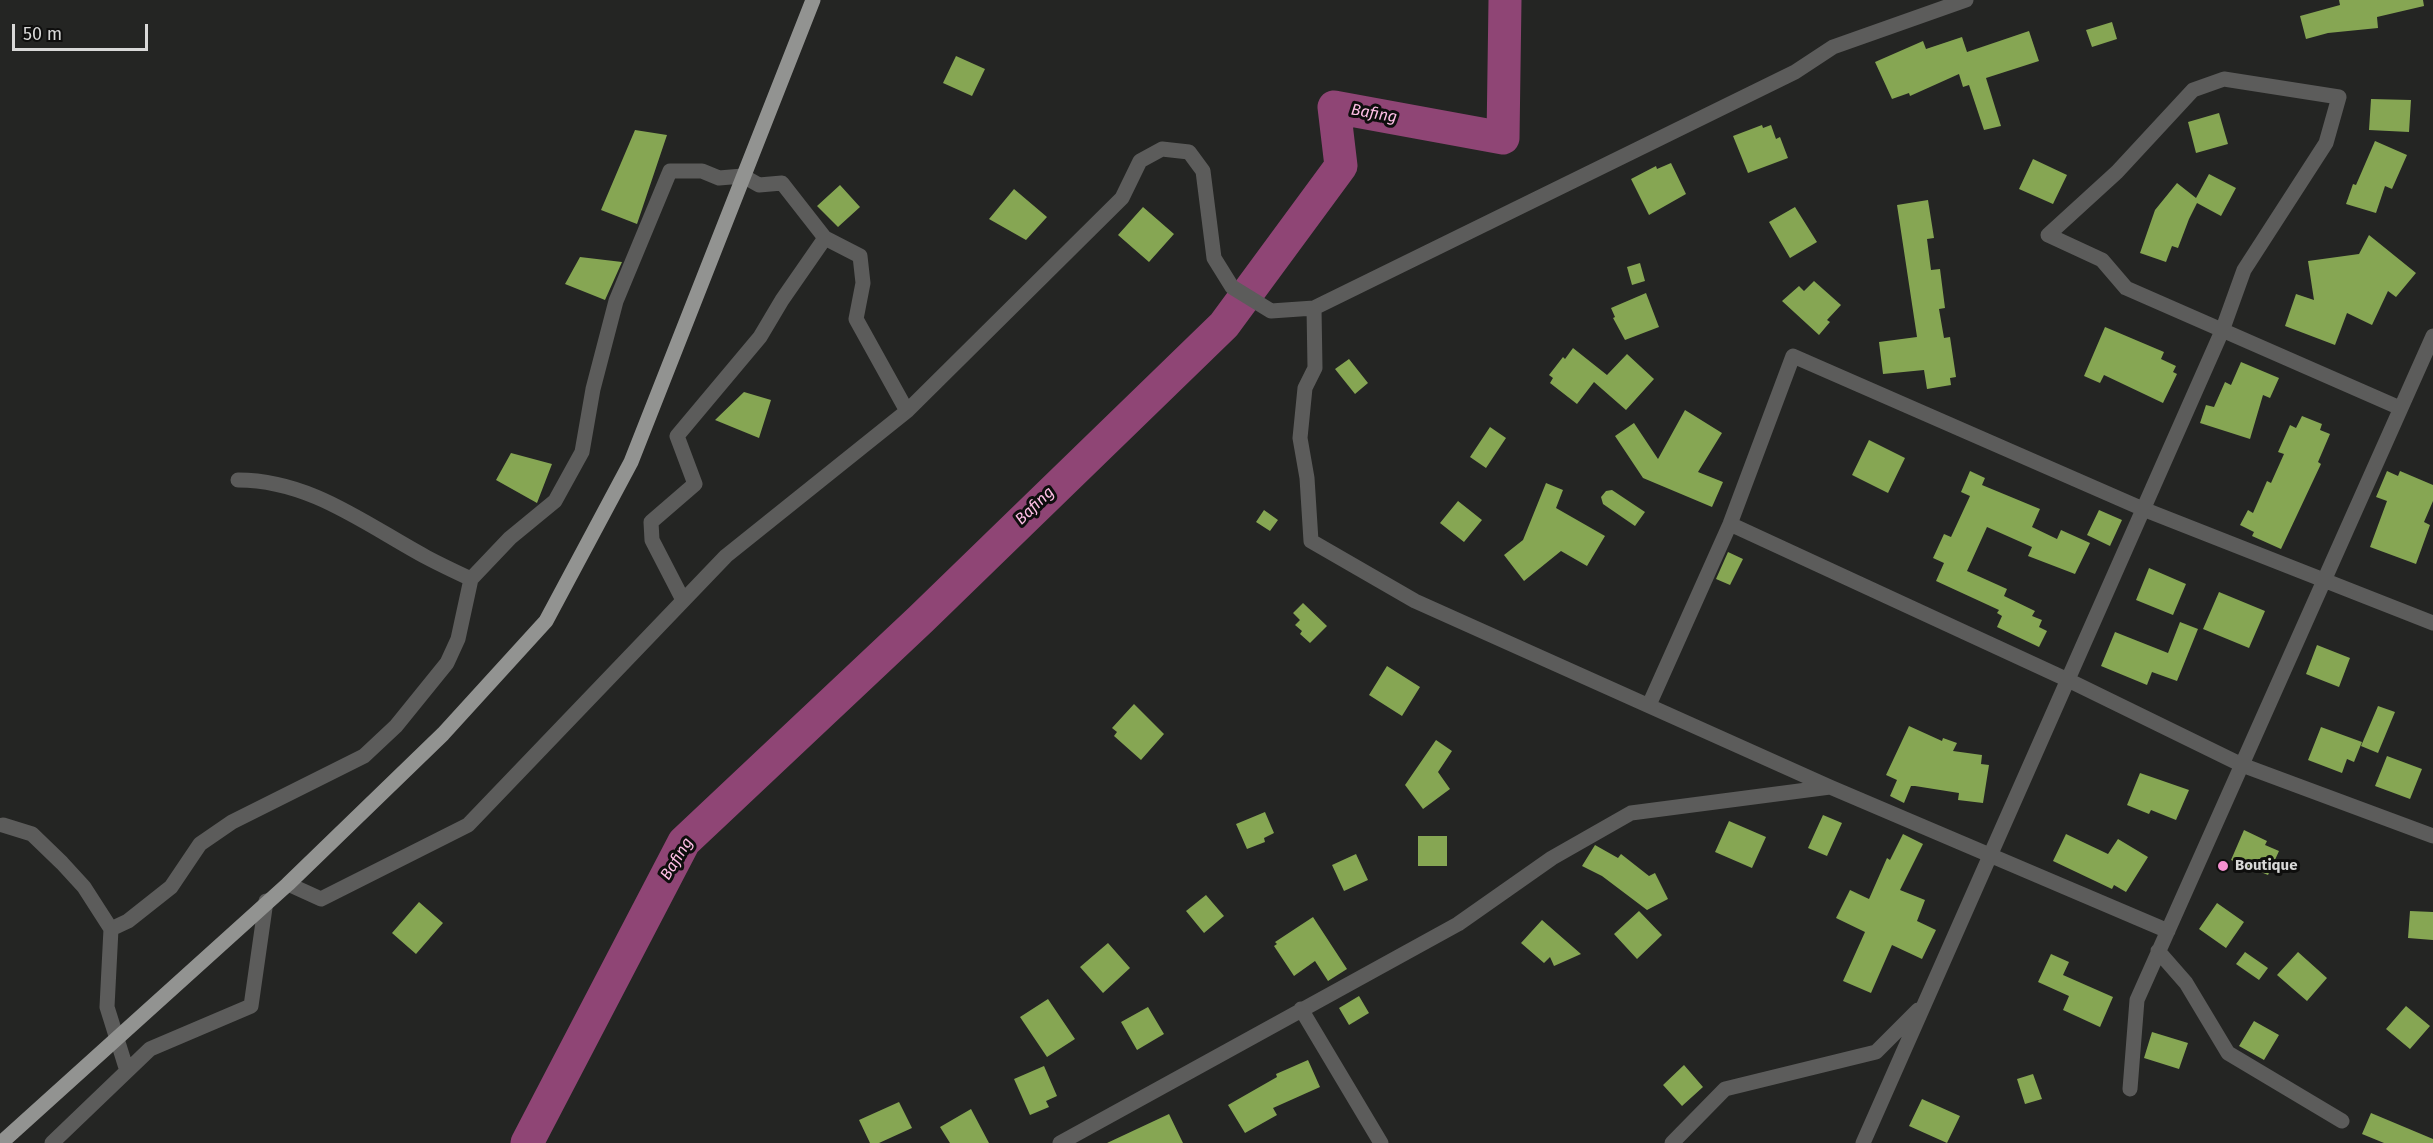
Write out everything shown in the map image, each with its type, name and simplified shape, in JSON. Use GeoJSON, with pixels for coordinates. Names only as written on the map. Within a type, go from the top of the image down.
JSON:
{"type":"FeatureCollection","features":[{"type":"Feature","properties":{"kind":"main road"},"geometry":{"type":"LineString","coordinates":[[1,1143],[266,901],[288,884],[442,734],[546,621],[631,462],[813,0]]}},
{"type":"Feature","properties":{"kind":"street"},"geometry":{"type":"LineString","coordinates":[[288,884],[321,899],[468,825],[726,556],[907,411],[1122,198],[1140,161],[1162,149],[1189,152],[1203,171],[1214,258],[1232,287],[1271,311],[1314,308],[1795,72],[1833,47],[1966,0]]}},
{"type":"Feature","properties":{"kind":"street"},"geometry":{"type":"LineString","coordinates":[[1863,1143],[2222,331],[2244,270],[2326,143],[2339,97],[2224,79],[2193,90],[2116,172],[2048,235],[2102,260],[2126,288],[2222,331],[2400,408]]}},
{"type":"Feature","properties":{"kind":"street"},"geometry":{"type":"LineString","coordinates":[[111,929],[128,921],[171,887],[200,844],[253,811],[364,756],[396,726],[447,663],[458,639],[471,579],[510,538],[555,501],[582,452],[593,389],[616,301],[670,171],[702,171],[719,177],[743,176],[759,185],[782,183],[825,238],[860,256],[863,283],[856,319],[907,411]]}},
{"type":"Feature","properties":{"kind":"street"},"geometry":{"type":"LineString","coordinates":[[683,600],[652,540],[651,522],[695,484],[677,436],[760,337],[782,300],[825,238]]}},
{"type":"Feature","properties":{"kind":"street"},"geometry":{"type":"LineString","coordinates":[[1314,308],[1315,368],[1305,388],[1300,438],[1307,478],[1311,541],[1416,602],[1830,787],[2168,931]]}},
{"type":"Feature","properties":{"kind":"street"},"geometry":{"type":"LineString","coordinates":[[2130,1089],[2137,1000],[2433,336]]}},
{"type":"Feature","properties":{"kind":"street"},"geometry":{"type":"LineString","coordinates":[[1649,705],[1730,524],[1793,356],[2144,509],[2433,623]]}},
{"type":"Feature","properties":{"kind":"street"},"geometry":{"type":"LineString","coordinates":[[238,480],[264,480],[309,493],[471,579]]}},
{"type":"Feature","properties":{"kind":"street"},"geometry":{"type":"LineString","coordinates":[[1730,524],[2068,680],[2242,765],[2433,836]]}},
{"type":"Feature","properties":{"kind":"street"},"geometry":{"type":"LineString","coordinates":[[1060,1143],[1458,924],[1552,858],[1630,813],[1830,787]]}},
{"type":"Feature","properties":{"kind":"street"},"geometry":{"type":"LineString","coordinates":[[3,825],[32,834],[84,887],[111,929],[107,1006],[127,1071]]}},
{"type":"Feature","properties":{"kind":"street"},"geometry":{"type":"LineString","coordinates":[[52,1143],[150,1048],[251,1006],[266,901]]}},
{"type":"Feature","properties":{"kind":"street"},"geometry":{"type":"LineString","coordinates":[[2158,951],[2186,982],[2228,1053],[2342,1121]]}},
{"type":"Feature","properties":{"kind":"street"},"geometry":{"type":"LineString","coordinates":[[1672,1143],[1725,1089],[1876,1052],[1925,1004]]}},
{"type":"Feature","properties":{"kind":"street"},"geometry":{"type":"LineString","coordinates":[[1301,1009],[1381,1143]]}},
{"type":"Feature","properties":{"kind":"building"},"geometry":{"type":"Polygon","coordinates":[[[2339,0],[2423,0],[2424,6],[2377,17],[2378,28],[2328,33],[2306,39],[2300,16],[2340,5],[2339,0]]]}},
{"type":"Feature","properties":{"kind":"building"},"geometry":{"type":"Polygon","coordinates":[[[2112,22],[2117,39],[2092,47],[2086,30],[2112,22]]]}},
{"type":"Feature","properties":{"kind":"building"},"geometry":{"type":"Polygon","coordinates":[[[2029,31],[2039,61],[1986,78],[2001,126],[1984,130],[1969,85],[1963,87],[1959,74],[1910,96],[1909,93],[1892,99],[1875,62],[1923,41],[1926,49],[1962,37],[1967,52],[2029,31]]]}},
{"type":"Feature","properties":{"kind":"building"},"geometry":{"type":"Polygon","coordinates":[[[956,56],[985,69],[972,96],[943,83],[956,56]]]}},
{"type":"Feature","properties":{"kind":"building"},"geometry":{"type":"Polygon","coordinates":[[[2371,99],[2411,100],[2409,132],[2369,130],[2371,99]]]}},
{"type":"Feature","properties":{"kind":"building"},"geometry":{"type":"Polygon","coordinates":[[[2219,113],[2228,144],[2196,153],[2188,122],[2219,113]]]}},
{"type":"Feature","properties":{"kind":"building"},"geometry":{"type":"Polygon","coordinates":[[[1762,125],[1763,128],[1771,125],[1776,139],[1780,137],[1788,158],[1748,173],[1733,136],[1762,125]]]}},
{"type":"Feature","properties":{"kind":"building"},"geometry":{"type":"Polygon","coordinates":[[[635,130],[667,135],[637,224],[601,210],[635,130]]]}},
{"type":"Feature","properties":{"kind":"building"},"geometry":{"type":"Polygon","coordinates":[[[2375,141],[2407,155],[2392,189],[2385,186],[2376,213],[2346,204],[2353,184],[2356,185],[2375,141]]]}},
{"type":"Feature","properties":{"kind":"building"},"geometry":{"type":"Polygon","coordinates":[[[2033,159],[2067,175],[2053,204],[2019,189],[2033,159]]]}},
{"type":"Feature","properties":{"kind":"building"},"geometry":{"type":"Polygon","coordinates":[[[1671,163],[1686,194],[1649,215],[1631,179],[1656,166],[1657,169],[1671,163]]]}},
{"type":"Feature","properties":{"kind":"building"},"geometry":{"type":"Polygon","coordinates":[[[2209,174],[2236,188],[2221,216],[2197,203],[2178,248],[2172,246],[2166,262],[2140,253],[2155,210],[2177,183],[2196,198],[2209,174]]]}},
{"type":"Feature","properties":{"kind":"building"},"geometry":{"type":"Polygon","coordinates":[[[840,185],[860,207],[838,227],[817,206],[840,185]]]}},
{"type":"Feature","properties":{"kind":"building"},"geometry":{"type":"Polygon","coordinates":[[[1014,189],[1047,217],[1026,240],[989,219],[1014,189]]]}},
{"type":"Feature","properties":{"kind":"building"},"geometry":{"type":"Polygon","coordinates":[[[1928,200],[1934,238],[1927,239],[1931,270],[1940,269],[1945,308],[1939,309],[1944,338],[1950,337],[1956,377],[1950,378],[1951,385],[1927,389],[1924,370],[1883,374],[1879,342],[1917,337],[1897,205],[1928,200]]]}},
{"type":"Feature","properties":{"kind":"building"},"geometry":{"type":"Polygon","coordinates":[[[1143,207],[1174,234],[1149,262],[1118,235],[1143,207]]]}},
{"type":"Feature","properties":{"kind":"building"},"geometry":{"type":"Polygon","coordinates":[[[1795,207],[1817,242],[1790,258],[1769,222],[1795,207]]]}},
{"type":"Feature","properties":{"kind":"building"},"geometry":{"type":"Polygon","coordinates":[[[2369,235],[2416,273],[2396,297],[2388,291],[2372,325],[2347,313],[2335,345],[2285,326],[2296,294],[2314,300],[2308,261],[2359,254],[2369,235]]]}},
{"type":"Feature","properties":{"kind":"building"},"geometry":{"type":"Polygon","coordinates":[[[580,257],[622,262],[605,300],[565,284],[580,257]]]}},
{"type":"Feature","properties":{"kind":"building"},"geometry":{"type":"Polygon","coordinates":[[[1640,263],[1645,281],[1632,285],[1627,267],[1640,263]]]}},
{"type":"Feature","properties":{"kind":"building"},"geometry":{"type":"Polygon","coordinates":[[[1814,281],[1841,305],[1827,320],[1830,322],[1819,335],[1782,301],[1799,286],[1804,291],[1814,281]]]}},
{"type":"Feature","properties":{"kind":"building"},"geometry":{"type":"Polygon","coordinates":[[[1646,293],[1659,327],[1625,340],[1613,318],[1615,317],[1611,308],[1646,293]]]}},
{"type":"Feature","properties":{"kind":"building"},"geometry":{"type":"Polygon","coordinates":[[[2105,327],[2164,352],[2161,359],[2176,366],[2173,372],[2177,374],[2163,403],[2104,375],[2100,383],[2084,376],[2105,327]]]}},
{"type":"Feature","properties":{"kind":"building"},"geometry":{"type":"Polygon","coordinates":[[[1573,348],[1607,375],[1627,354],[1654,379],[1626,410],[1594,382],[1577,404],[1550,383],[1553,378],[1549,375],[1573,348]]]}},
{"type":"Feature","properties":{"kind":"building"},"geometry":{"type":"Polygon","coordinates":[[[1349,359],[1368,383],[1355,394],[1335,369],[1349,359]]]}},
{"type":"Feature","properties":{"kind":"building"},"geometry":{"type":"Polygon","coordinates":[[[2241,362],[2279,378],[2270,398],[2263,395],[2250,439],[2200,423],[2206,405],[2214,407],[2225,382],[2231,385],[2241,362]]]}},
{"type":"Feature","properties":{"kind":"building"},"geometry":{"type":"Polygon","coordinates":[[[744,392],[771,400],[759,438],[715,420],[744,392]]]}},
{"type":"Feature","properties":{"kind":"building"},"geometry":{"type":"Polygon","coordinates":[[[1685,410],[1722,433],[1698,472],[1723,482],[1712,507],[1643,478],[1615,436],[1634,423],[1658,459],[1685,410]]]}},
{"type":"Feature","properties":{"kind":"building"},"geometry":{"type":"Polygon","coordinates":[[[2302,416],[2322,424],[2320,430],[2330,434],[2318,462],[2321,464],[2281,549],[2252,536],[2254,532],[2240,525],[2248,510],[2253,513],[2267,481],[2271,483],[2284,454],[2278,452],[2290,425],[2296,428],[2302,416]]]}},
{"type":"Feature","properties":{"kind":"building"},"geometry":{"type":"Polygon","coordinates":[[[1490,427],[1506,438],[1486,468],[1470,457],[1490,427]]]}},
{"type":"Feature","properties":{"kind":"building"},"geometry":{"type":"Polygon","coordinates":[[[1869,440],[1905,458],[1888,493],[1852,475],[1869,440]]]}},
{"type":"Feature","properties":{"kind":"building"},"geometry":{"type":"Polygon","coordinates":[[[511,453],[552,464],[537,503],[496,480],[511,453]]]}},
{"type":"Feature","properties":{"kind":"building"},"geometry":{"type":"Polygon","coordinates":[[[1970,471],[1985,478],[1982,485],[2040,509],[2032,527],[2057,539],[2061,530],[2090,543],[2075,574],[2028,556],[2032,547],[1987,527],[1967,571],[2007,589],[2004,596],[2035,611],[2032,616],[2042,620],[2039,627],[2047,631],[2039,647],[1997,627],[2002,616],[1997,613],[1999,610],[1936,581],[1944,563],[1933,558],[1944,534],[1951,537],[1970,496],[1961,492],[1970,471]]]}},
{"type":"Feature","properties":{"kind":"building"},"geometry":{"type":"Polygon","coordinates":[[[2387,471],[2398,476],[2400,471],[2433,485],[2433,501],[2424,522],[2430,525],[2416,564],[2370,547],[2387,501],[2376,497],[2387,471]]]}},
{"type":"Feature","properties":{"kind":"building"},"geometry":{"type":"Polygon","coordinates":[[[1546,483],[1563,490],[1556,508],[1605,536],[1587,566],[1561,551],[1524,581],[1504,555],[1523,540],[1546,483]]]}},
{"type":"Feature","properties":{"kind":"building"},"geometry":{"type":"Polygon","coordinates":[[[1612,490],[1645,512],[1635,526],[1603,504],[1601,497],[1606,491],[1612,490]]]}},
{"type":"Feature","properties":{"kind":"building"},"geometry":{"type":"Polygon","coordinates":[[[1458,501],[1482,520],[1464,542],[1440,523],[1458,501]]]}},
{"type":"Feature","properties":{"kind":"building"},"geometry":{"type":"Polygon","coordinates":[[[1264,510],[1278,520],[1270,531],[1256,522],[1264,510]]]}},
{"type":"Feature","properties":{"kind":"building"},"geometry":{"type":"Polygon","coordinates":[[[2099,510],[2122,520],[2110,546],[2087,535],[2099,510]]]}},
{"type":"Feature","properties":{"kind":"building"},"geometry":{"type":"Polygon","coordinates":[[[1728,552],[1743,559],[1730,585],[1716,579],[1728,552]]]}},
{"type":"Feature","properties":{"kind":"building"},"geometry":{"type":"Polygon","coordinates":[[[2149,568],[2186,584],[2173,615],[2136,600],[2149,568]]]}},
{"type":"Feature","properties":{"kind":"building"},"geometry":{"type":"Polygon","coordinates":[[[2219,592],[2265,611],[2249,648],[2203,629],[2219,592]]]}},
{"type":"Feature","properties":{"kind":"building"},"geometry":{"type":"Polygon","coordinates":[[[1303,603],[1327,626],[1310,643],[1300,634],[1302,631],[1295,625],[1300,620],[1293,613],[1303,603]]]}},
{"type":"Feature","properties":{"kind":"building"},"geometry":{"type":"Polygon","coordinates":[[[2180,622],[2198,629],[2177,681],[2152,672],[2147,685],[2101,666],[2115,632],[2168,653],[2180,622]]]}},
{"type":"Feature","properties":{"kind":"building"},"geometry":{"type":"Polygon","coordinates":[[[2317,645],[2350,658],[2339,687],[2306,674],[2317,645]]]}},
{"type":"Feature","properties":{"kind":"building"},"geometry":{"type":"Polygon","coordinates":[[[1387,666],[1420,687],[1402,716],[1369,695],[1387,666]]]}},
{"type":"Feature","properties":{"kind":"building"},"geometry":{"type":"Polygon","coordinates":[[[1134,704],[1164,734],[1141,760],[1114,736],[1117,732],[1112,728],[1134,704]]]}},
{"type":"Feature","properties":{"kind":"building"},"geometry":{"type":"Polygon","coordinates":[[[2378,706],[2395,712],[2378,753],[2361,746],[2378,706]]]}},
{"type":"Feature","properties":{"kind":"building"},"geometry":{"type":"Polygon","coordinates":[[[1909,726],[1942,741],[1943,738],[1957,743],[1953,751],[1982,755],[1981,764],[1989,765],[1983,803],[1958,800],[1959,793],[1915,786],[1911,786],[1904,803],[1890,796],[1897,780],[1886,775],[1909,726]]]}},
{"type":"Feature","properties":{"kind":"building"},"geometry":{"type":"Polygon","coordinates":[[[2321,727],[2362,742],[2354,762],[2347,759],[2342,773],[2308,760],[2321,727]]]}},
{"type":"Feature","properties":{"kind":"building"},"geometry":{"type":"Polygon","coordinates":[[[1436,740],[1452,751],[1438,772],[1450,789],[1423,809],[1405,785],[1436,740]]]}},
{"type":"Feature","properties":{"kind":"building"},"geometry":{"type":"Polygon","coordinates":[[[2387,756],[2422,769],[2410,799],[2375,786],[2387,756]]]}},
{"type":"Feature","properties":{"kind":"building"},"geometry":{"type":"Polygon","coordinates":[[[2140,773],[2189,790],[2176,820],[2151,810],[2149,814],[2127,805],[2140,773]]]}},
{"type":"Feature","properties":{"kind":"building"},"geometry":{"type":"Polygon","coordinates":[[[1265,812],[1274,833],[1264,838],[1265,842],[1247,849],[1236,824],[1265,812]]]}},
{"type":"Feature","properties":{"kind":"building"},"geometry":{"type":"Polygon","coordinates":[[[1823,815],[1842,823],[1827,856],[1808,848],[1823,815]]]}},
{"type":"Feature","properties":{"kind":"building"},"geometry":{"type":"Polygon","coordinates":[[[1729,821],[1766,837],[1752,868],[1715,852],[1729,821]]]}},
{"type":"Feature","properties":{"kind":"building"},"geometry":{"type":"Polygon","coordinates":[[[2244,830],[2267,841],[2265,845],[2279,851],[2268,875],[2231,860],[2244,830]]]}},
{"type":"Feature","properties":{"kind":"building"},"geometry":{"type":"Polygon","coordinates":[[[1903,834],[1923,844],[1900,890],[1925,900],[1917,921],[1936,930],[1922,959],[1892,945],[1871,993],[1843,981],[1865,932],[1836,918],[1850,890],[1869,899],[1887,858],[1890,860],[1903,834]]]}},
{"type":"Feature","properties":{"kind":"building"},"geometry":{"type":"Polygon","coordinates":[[[2066,834],[2108,854],[2118,839],[2148,857],[2126,892],[2114,885],[2112,889],[2053,861],[2066,834]]]}},
{"type":"Feature","properties":{"kind":"building"},"geometry":{"type":"Polygon","coordinates":[[[1418,836],[1447,836],[1447,866],[1418,866],[1418,836]]]}},
{"type":"Feature","properties":{"kind":"building"},"geometry":{"type":"Polygon","coordinates":[[[1595,845],[1618,858],[1621,854],[1649,876],[1655,873],[1668,899],[1647,910],[1602,876],[1582,866],[1595,845]]]}},
{"type":"Feature","properties":{"kind":"building"},"geometry":{"type":"Polygon","coordinates":[[[1356,854],[1368,880],[1344,891],[1332,865],[1356,854]]]}},
{"type":"Feature","properties":{"kind":"building"},"geometry":{"type":"Polygon","coordinates":[[[1206,895],[1224,916],[1204,933],[1186,911],[1206,895]]]}},
{"type":"Feature","properties":{"kind":"building"},"geometry":{"type":"Polygon","coordinates":[[[419,902],[443,923],[416,954],[392,933],[419,902]]]}},
{"type":"Feature","properties":{"kind":"building"},"geometry":{"type":"Polygon","coordinates":[[[2217,903],[2244,922],[2226,948],[2199,929],[2217,903]]]}},
{"type":"Feature","properties":{"kind":"building"},"geometry":{"type":"Polygon","coordinates":[[[1639,911],[1662,935],[1637,959],[1614,934],[1639,911]]]}},
{"type":"Feature","properties":{"kind":"building"},"geometry":{"type":"Polygon","coordinates":[[[2410,911],[2433,912],[2433,940],[2408,938],[2410,911]]]}},
{"type":"Feature","properties":{"kind":"building"},"geometry":{"type":"Polygon","coordinates":[[[1313,917],[1347,969],[1328,981],[1315,961],[1294,976],[1274,946],[1277,944],[1275,942],[1313,917]]]}},
{"type":"Feature","properties":{"kind":"building"},"geometry":{"type":"Polygon","coordinates":[[[1542,920],[1581,954],[1554,966],[1550,957],[1544,963],[1521,943],[1542,920]]]}},
{"type":"Feature","properties":{"kind":"building"},"geometry":{"type":"Polygon","coordinates":[[[1108,943],[1130,968],[1103,993],[1080,967],[1108,943]]]}},
{"type":"Feature","properties":{"kind":"building"},"geometry":{"type":"Polygon","coordinates":[[[2245,952],[2268,968],[2259,980],[2236,964],[2245,952]]]}},
{"type":"Feature","properties":{"kind":"building"},"geometry":{"type":"Polygon","coordinates":[[[2298,952],[2327,978],[2307,1001],[2277,975],[2298,952]]]}},
{"type":"Feature","properties":{"kind":"building"},"geometry":{"type":"Polygon","coordinates":[[[2051,954],[2069,962],[2063,975],[2113,997],[2100,1027],[2063,1010],[2069,996],[2038,982],[2051,954]]]}},
{"type":"Feature","properties":{"kind":"building"},"geometry":{"type":"Polygon","coordinates":[[[1359,996],[1369,1013],[1349,1025],[1339,1008],[1359,996]]]}},
{"type":"Feature","properties":{"kind":"building"},"geometry":{"type":"Polygon","coordinates":[[[1048,999],[1075,1039],[1047,1057],[1020,1017],[1048,999]]]}},
{"type":"Feature","properties":{"kind":"building"},"geometry":{"type":"Polygon","coordinates":[[[2406,1006],[2430,1026],[2410,1049],[2386,1029],[2406,1006]]]}},
{"type":"Feature","properties":{"kind":"building"},"geometry":{"type":"Polygon","coordinates":[[[1148,1007],[1164,1034],[1137,1050],[1121,1022],[1148,1007]]]}},
{"type":"Feature","properties":{"kind":"building"},"geometry":{"type":"Polygon","coordinates":[[[2254,1021],[2279,1035],[2264,1060],[2239,1046],[2254,1021]]]}},
{"type":"Feature","properties":{"kind":"building"},"geometry":{"type":"Polygon","coordinates":[[[2152,1032],[2188,1043],[2179,1069],[2144,1058],[2152,1032]]]}},
{"type":"Feature","properties":{"kind":"building"},"geometry":{"type":"Polygon","coordinates":[[[1308,1060],[1320,1087],[1273,1108],[1277,1115],[1245,1133],[1228,1105],[1277,1077],[1276,1074],[1308,1060]]]}},
{"type":"Feature","properties":{"kind":"building"},"geometry":{"type":"Polygon","coordinates":[[[1684,1065],[1703,1087],[1682,1106],[1663,1085],[1684,1065]]]}},
{"type":"Feature","properties":{"kind":"building"},"geometry":{"type":"Polygon","coordinates":[[[1044,1066],[1057,1096],[1046,1101],[1049,1107],[1030,1115],[1014,1079],[1044,1066]]]}},
{"type":"Feature","properties":{"kind":"building"},"geometry":{"type":"Polygon","coordinates":[[[2033,1074],[2042,1099],[2025,1104],[2017,1079],[2033,1074]]]}},
{"type":"Feature","properties":{"kind":"building"},"geometry":{"type":"Polygon","coordinates":[[[1922,1099],[1960,1116],[1947,1143],[1909,1126],[1922,1099]]]}},
{"type":"Feature","properties":{"kind":"building"},"geometry":{"type":"Polygon","coordinates":[[[899,1102],[912,1128],[879,1143],[870,1143],[859,1120],[899,1102]]]}},
{"type":"Feature","properties":{"kind":"building"},"geometry":{"type":"Polygon","coordinates":[[[971,1109],[989,1143],[950,1143],[940,1127],[971,1109]]]}},
{"type":"Feature","properties":{"kind":"building"},"geometry":{"type":"Polygon","coordinates":[[[2371,1113],[2433,1139],[2433,1143],[2384,1143],[2362,1134],[2371,1113]]]}},
{"type":"Feature","properties":{"kind":"building"},"geometry":{"type":"Polygon","coordinates":[[[1169,1114],[1183,1143],[1107,1143],[1169,1114]]]}},
{"type":"Feature","properties":{"kind":"waterway","name":"Bafing"},"geometry":{"type":"LineString","coordinates":[[527,1143],[684,842],[921,619],[1224,325],[1341,166],[1334,107],[1503,138],[1505,0]]}},
{"type":"Feature","properties":{"kind":"place","name":"Boutique"},"geometry":{"type":"Point","coordinates":[2223,866]}}]}
